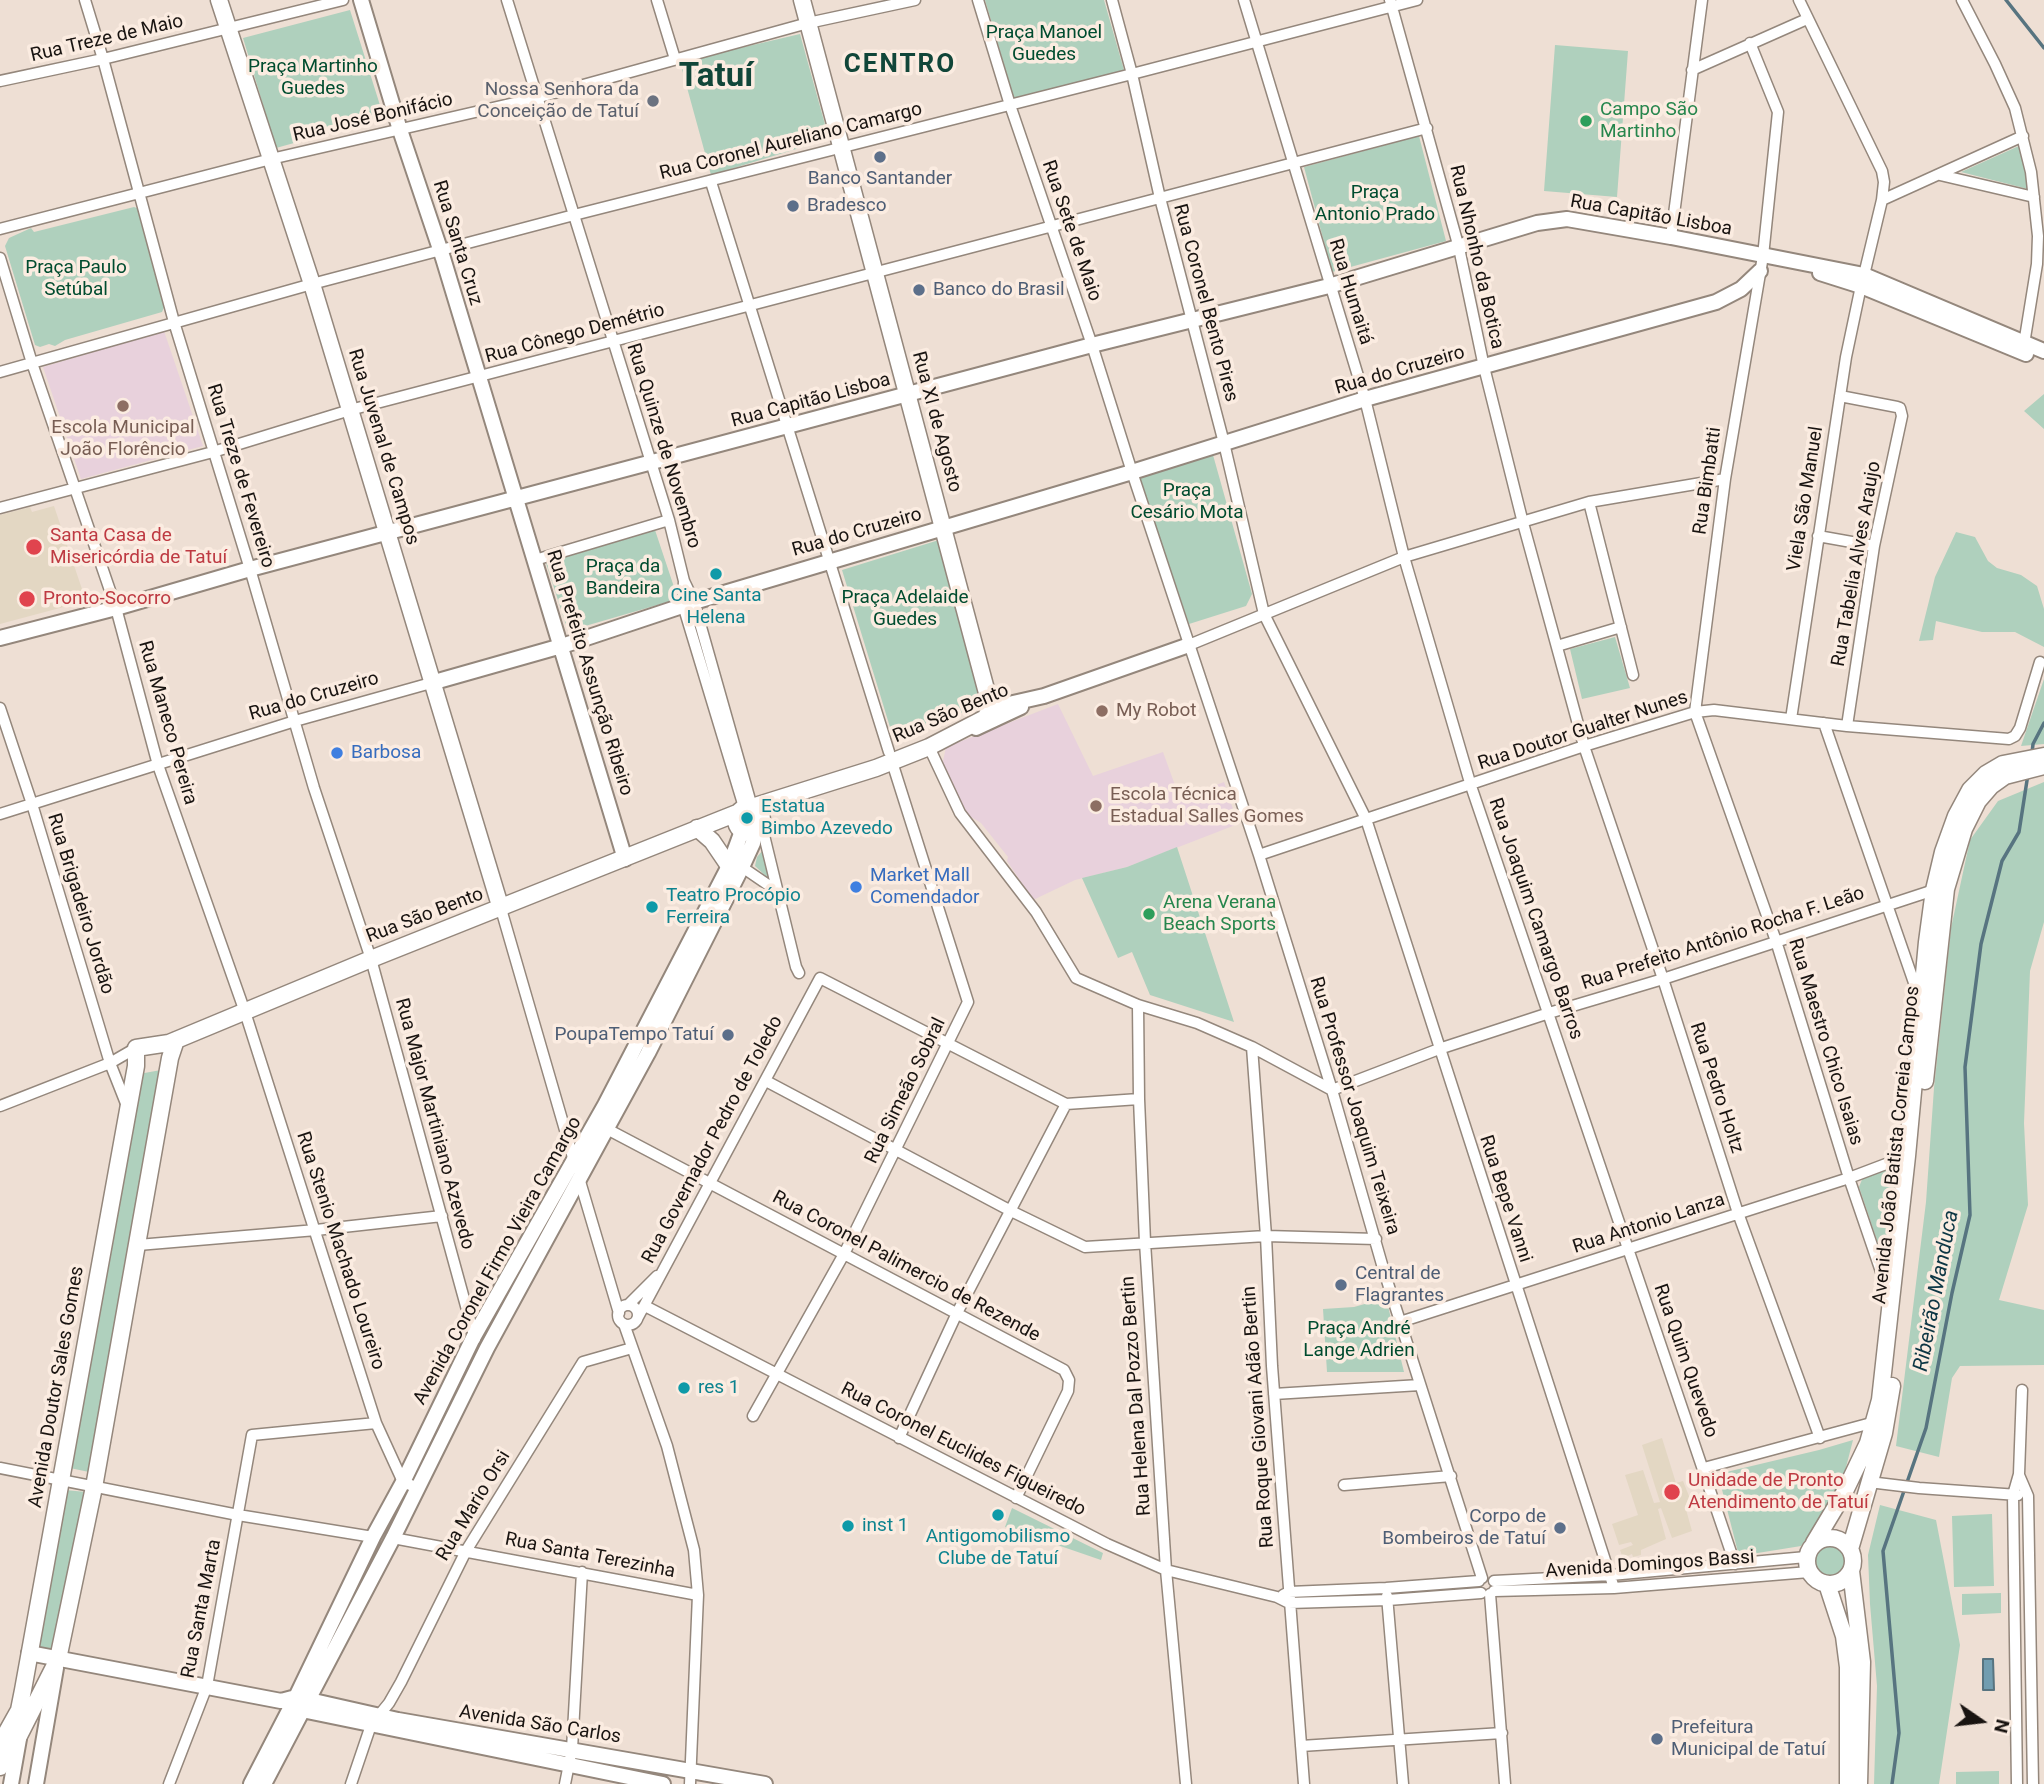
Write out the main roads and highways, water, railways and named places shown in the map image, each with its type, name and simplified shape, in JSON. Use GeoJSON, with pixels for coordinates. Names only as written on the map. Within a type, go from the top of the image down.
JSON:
{"type":"FeatureCollection","features":[{"type":"Feature","properties":{"kind":"main road","name":"Rua Juvenal de Campos"},"geometry":{"type":"LineString","coordinates":[[219,0],[312,284],[500,909]]}},
{"type":"Feature","properties":{"kind":"main road","name":"Rua Santa Cruz"},"geometry":{"type":"LineString","coordinates":[[360,0],[441,252],[515,499]]}},
{"type":"Feature","properties":{"kind":"main road","name":"Rua XI de Agosto"},"geometry":{"type":"LineString","coordinates":[[802,0],[991,708]]}},
{"type":"Feature","properties":{"kind":"main road","name":"Rua Capitão Lisboa"},"geometry":{"type":"LineString","coordinates":[[0,638],[1092,345],[1329,286],[1537,223],[1567,219],[1671,236],[1797,262],[1814,271],[1862,281],[2044,351]]}},
{"type":"Feature","properties":{"kind":"main road","name":"Rua do Cruzeiro"},"geometry":{"type":"LineString","coordinates":[[431,683],[561,646],[689,603],[1365,400],[1716,302],[1741,289],[1760,271]]}},
{"type":"Feature","properties":{"kind":"main road","name":"Rua Capitão Lisboa"},"geometry":{"type":"LineString","coordinates":[[1862,281],[1930,316],[2044,360]]}},
{"type":"Feature","properties":{"kind":"main road","name":"Rua Prefeito Assunção Ribeiro"},"geometry":{"type":"LineString","coordinates":[[515,499],[625,859]]}},
{"type":"Feature","properties":{"kind":"main road","name":"Rua São Bento"},"geometry":{"type":"LineString","coordinates":[[136,1048],[172,1042],[696,828],[749,819],[788,794],[891,757],[991,708],[1044,696],[1189,645]]}},
{"type":"Feature","properties":{"kind":"main road","name":"Rua São Bento"},"geometry":{"type":"LineString","coordinates":[[891,757],[929,747],[996,720],[1044,696]]}},
{"type":"Feature","properties":{"kind":"main road"},"geometry":{"type":"LineString","coordinates":[[929,747],[985,718],[991,708]]}},
{"type":"Feature","properties":{"kind":"main road","name":"Avenida João Batista Correia Campos"},"geometry":{"type":"LineString","coordinates":[[1810,1557],[1844,1493],[1876,1422],[1892,1303],[1934,890],[1955,816],[1970,790],[1986,774],[2003,764],[2043,763]]}},
{"type":"Feature","properties":{"kind":"main road","name":"Avenida João Batista Correia Campos"},"geometry":{"type":"LineString","coordinates":[[1850,1549],[1889,1414],[1947,889],[1964,830],[1978,801],[1991,786],[2022,765]]}},
{"type":"Feature","properties":{"kind":"main road","name":"Avenida Coronel Firmo Vieira Camargo"},"geometry":{"type":"LineString","coordinates":[[264,1784],[296,1703],[373,1537],[403,1482],[473,1338],[574,1162],[735,867],[753,843],[749,819]]}},
{"type":"Feature","properties":{"kind":"main road"},"geometry":{"type":"LineString","coordinates":[[696,828],[712,841],[735,867]]}},
{"type":"Feature","properties":{"kind":"main road","name":"Avenida Coronel Firmo Vieira Camargo"},"geometry":{"type":"LineString","coordinates":[[250,1784],[393,1538],[487,1348],[607,1129],[735,867]]}},
{"type":"Feature","properties":{"kind":"main road","name":"Rua São Bento"},"geometry":{"type":"LineString","coordinates":[[136,1066],[157,1055],[172,1042]]}},
{"type":"Feature","properties":{"kind":"main road","name":"Avenida Doutor Sales Gomes"},"geometry":{"type":"LineString","coordinates":[[36,1784],[58,1659],[94,1487],[172,1042]]}},
{"type":"Feature","properties":{"kind":"main road","name":"Avenida Doutor Sales Gomes"},"geometry":{"type":"LineString","coordinates":[[11,1784],[20,1734],[19,1710],[136,1066],[136,1048]]}},
{"type":"Feature","properties":{"kind":"main road"},"geometry":{"type":"LineString","coordinates":[[1844,1493],[1869,1482]]}},
{"type":"Feature","properties":{"kind":"main road"},"geometry":{"type":"LineString","coordinates":[[1851,1571],[1841,1582],[1826,1584],[1813,1578],[1810,1557],[1829,1537],[1837,1539],[1850,1549],[1853,1556],[1851,1571],[1862,1662],[1859,1784]]}},
{"type":"Feature","properties":{"kind":"main road"},"geometry":{"type":"LineString","coordinates":[[1826,1584],[1844,1636],[1848,1667],[1848,1784]]}},
{"type":"Feature","properties":{"kind":"main road","name":"Avenida São Carlos"},"geometry":{"type":"LineString","coordinates":[[29,1653],[296,1703],[663,1784]]}},
{"type":"Feature","properties":{"kind":"main road","name":"Avenida Doutor Sales Gomes"},"geometry":{"type":"LineString","coordinates":[[20,1734],[58,1659]]}},
{"type":"Feature","properties":{"kind":"main road"},"geometry":{"type":"LineString","coordinates":[[0,1744],[19,1710]]}},
{"type":"Feature","properties":{"kind":"main road","name":"Avenida São Carlos"},"geometry":{"type":"LineString","coordinates":[[374,1721],[572,1749],[691,1777],[765,1784]]}},
{"type":"Feature","properties":{"kind":"main road"},"geometry":{"type":"LineString","coordinates":[[0,1767],[20,1734]]}},
{"type":"Feature","properties":{"kind":"water"},"geometry":{"type":"Polygon","coordinates":[[[1983,1659],[1993,1659],[1994,1690],[1983,1690],[1983,1659]]]}},
{"type":"Feature","properties":{"kind":"waterway","name":"Ribeirão Manduca"},"geometry":{"type":"LineString","coordinates":[[2006,0],[2044,48]]}},
{"type":"Feature","properties":{"kind":"waterway","name":"Ribeirão Manduca"},"geometry":{"type":"LineString","coordinates":[[2032,753],[2033,744],[2044,723]]}},
{"type":"Feature","properties":{"kind":"waterway","name":"Ribeirão Manduca"},"geometry":{"type":"LineString","coordinates":[[1892,1784],[1899,1733],[1883,1551],[1926,1428],[1970,1215],[1965,1067],[1981,944],[2002,861],[2019,832],[2028,774]]}},
{"type":"Feature","properties":{"kind":"place","name":"Nossa Senhora da Conceição de Tatuí"},"geometry":{"type":"Point","coordinates":[653,101]}},
{"type":"Feature","properties":{"kind":"place","name":"Campo São Martinho"},"geometry":{"type":"Point","coordinates":[1586,121]}},
{"type":"Feature","properties":{"kind":"place","name":"Banco Santander"},"geometry":{"type":"Point","coordinates":[880,157]}},
{"type":"Feature","properties":{"kind":"place","name":"Bradesco"},"geometry":{"type":"Point","coordinates":[793,206]}},
{"type":"Feature","properties":{"kind":"place","name":"Banco do Brasil"},"geometry":{"type":"Point","coordinates":[919,290]}},
{"type":"Feature","properties":{"kind":"place","name":"Escola Municipal João Florêncio"},"geometry":{"type":"Point","coordinates":[123,406]}},
{"type":"Feature","properties":{"kind":"place","name":"Santa Casa de Misericórdia de Tatuí"},"geometry":{"type":"Point","coordinates":[34,547]}},
{"type":"Feature","properties":{"kind":"place","name":"Cine Santa Helena"},"geometry":{"type":"Point","coordinates":[716,574]}},
{"type":"Feature","properties":{"kind":"place","name":"Pronto-Socorro"},"geometry":{"type":"Point","coordinates":[27,599]}},
{"type":"Feature","properties":{"kind":"place","name":"My Robot"},"geometry":{"type":"Point","coordinates":[1102,711]}},
{"type":"Feature","properties":{"kind":"place","name":"Barbosa"},"geometry":{"type":"Point","coordinates":[337,753]}},
{"type":"Feature","properties":{"kind":"place","name":"Escola Técnica Estadual Salles Gomes"},"geometry":{"type":"Point","coordinates":[1096,806]}},
{"type":"Feature","properties":{"kind":"place","name":"Estatua Bimbo Azevedo"},"geometry":{"type":"Point","coordinates":[747,818]}},
{"type":"Feature","properties":{"kind":"place","name":"Market Mall Comendador"},"geometry":{"type":"Point","coordinates":[856,887]}},
{"type":"Feature","properties":{"kind":"place","name":"Teatro Procópio Ferreira"},"geometry":{"type":"Point","coordinates":[652,907]}},
{"type":"Feature","properties":{"kind":"place","name":"Arena Verana Beach Sports"},"geometry":{"type":"Point","coordinates":[1149,914]}},
{"type":"Feature","properties":{"kind":"place","name":"PoupaTempo Tatuí"},"geometry":{"type":"Point","coordinates":[728,1035]}},
{"type":"Feature","properties":{"kind":"place","name":"Central de Flagrantes"},"geometry":{"type":"Point","coordinates":[1341,1285]}},
{"type":"Feature","properties":{"kind":"place","name":"res 1"},"geometry":{"type":"Point","coordinates":[684,1388]}},
{"type":"Feature","properties":{"kind":"place","name":"Unidade de Pronto Atendimento de Tatuí"},"geometry":{"type":"Point","coordinates":[1672,1492]}},
{"type":"Feature","properties":{"kind":"place","name":"Antigomobilismo Clube de Tatuí"},"geometry":{"type":"Point","coordinates":[998,1515]}},
{"type":"Feature","properties":{"kind":"place","name":"inst 1"},"geometry":{"type":"Point","coordinates":[848,1526]}},
{"type":"Feature","properties":{"kind":"place","name":"Corpo de Bombeiros de Tatuí"},"geometry":{"type":"Point","coordinates":[1560,1528]}},
{"type":"Feature","properties":{"kind":"place","name":"Prefeitura Municipal de Tatuí"},"geometry":{"type":"Point","coordinates":[1657,1739]}},
{"type":"Feature","properties":{"kind":"district","name":"CENTRO"},"geometry":{"type":"Point","coordinates":[900,65]}},
{"type":"Feature","properties":{"kind":"district","name":"Tatuí"},"geometry":{"type":"Point","coordinates":[716,78]}},
{"type":"Feature","properties":{"kind":"park label","name":"Praça Manoel Guedes"},"geometry":{"type":"Point","coordinates":[1044,44]}},
{"type":"Feature","properties":{"kind":"park label","name":"Praça Martinho Guedes"},"geometry":{"type":"Point","coordinates":[313,78]}},
{"type":"Feature","properties":{"kind":"park label","name":"Praça Antonio Prado"},"geometry":{"type":"Point","coordinates":[1375,204]}},
{"type":"Feature","properties":{"kind":"park label","name":"Praça Paulo Setúbal"},"geometry":{"type":"Point","coordinates":[76,279]}},
{"type":"Feature","properties":{"kind":"park label","name":"Praça Cesário Mota"},"geometry":{"type":"Point","coordinates":[1187,502]}},
{"type":"Feature","properties":{"kind":"park label","name":"Praça da Bandeira"},"geometry":{"type":"Point","coordinates":[623,578]}},
{"type":"Feature","properties":{"kind":"park label","name":"Praça Adelaide Guedes"},"geometry":{"type":"Point","coordinates":[905,609]}},
{"type":"Feature","properties":{"kind":"park label","name":"Praça André Lange Adrien"},"geometry":{"type":"Point","coordinates":[1359,1340]}}]}
